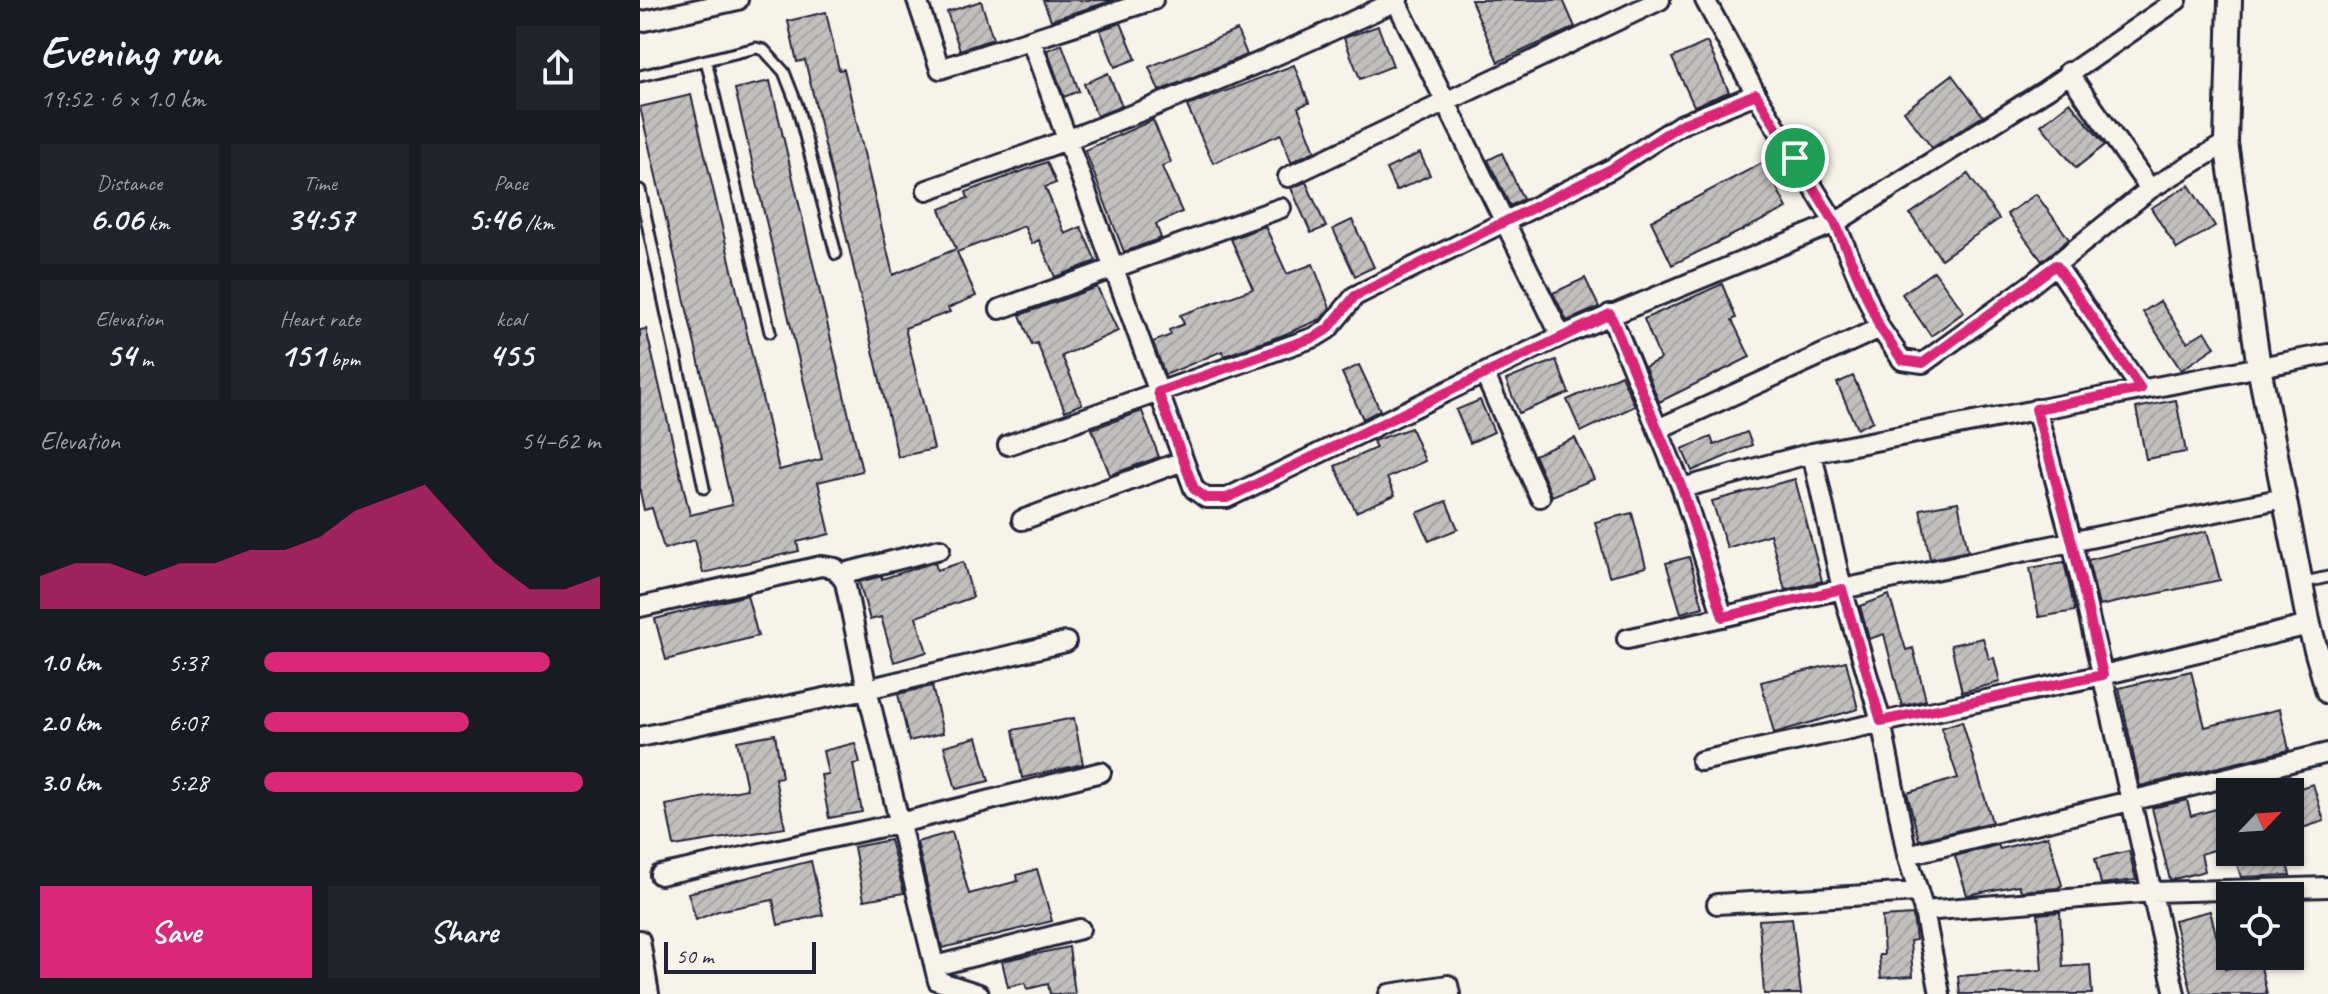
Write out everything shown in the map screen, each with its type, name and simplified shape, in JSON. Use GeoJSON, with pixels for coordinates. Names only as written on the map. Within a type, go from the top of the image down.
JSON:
{"type":"FeatureCollection","features":[{"type":"Feature","properties":{"kind":"street"},"geometry":{"type":"LineString","coordinates":[[640,22],[738,0]]}},
{"type":"Feature","properties":{"kind":"street"},"geometry":{"type":"LineString","coordinates":[[917,0],[940,69],[1153,0]]}},
{"type":"Feature","properties":{"kind":"street"},"geometry":{"type":"LineString","coordinates":[[927,190],[1067,142],[1261,65],[1397,0],[1561,336]]}},
{"type":"Feature","properties":{"kind":"street"},"geometry":{"type":"LineString","coordinates":[[1288,177],[1660,0]]}},
{"type":"Feature","properties":{"kind":"street"},"geometry":{"type":"LineString","coordinates":[[1705,0],[1756,94],[1835,223],[1880,328],[1902,360],[1923,363],[2056,265],[2150,189],[2226,143]]}},
{"type":"Feature","properties":{"kind":"street"},"geometry":{"type":"LineString","coordinates":[[1031,40],[1194,489],[1206,498],[1227,498],[1561,336],[1835,223],[2046,90],[2177,0]]}},
{"type":"Feature","properties":{"kind":"street"},"geometry":{"type":"LineString","coordinates":[[2230,0],[2226,143],[2259,367],[2309,625],[2326,681]]}},
{"type":"Feature","properties":{"kind":"street"},"geometry":{"type":"LineString","coordinates":[[2068,72],[2150,189]]}},
{"type":"Feature","properties":{"kind":"street"},"geometry":{"type":"LineString","coordinates":[[1008,445],[1315,337],[1328,329],[1355,296],[1611,169],[1680,125],[1756,94]]}},
{"type":"Feature","properties":{"kind":"street"},"geometry":{"type":"LineString","coordinates":[[1000,309],[1281,208]]}},
{"type":"Feature","properties":{"kind":"street"},"geometry":{"type":"LineString","coordinates":[[2056,265],[2141,389]]}},
{"type":"Feature","properties":{"kind":"street"},"geometry":{"type":"LineString","coordinates":[[1610,314],[1660,428],[1723,617]]}},
{"type":"Feature","properties":{"kind":"street"},"geometry":{"type":"LineString","coordinates":[[1660,428],[1880,328]]}},
{"type":"Feature","properties":{"kind":"street"},"geometry":{"type":"LineString","coordinates":[[1682,488],[1812,453],[2328,354]]}},
{"type":"Feature","properties":{"kind":"street"},"geometry":{"type":"LineString","coordinates":[[1485,375],[1540,497]]}},
{"type":"Feature","properties":{"kind":"street"},"geometry":{"type":"LineString","coordinates":[[2036,409],[2072,542],[2175,994]]}},
{"type":"Feature","properties":{"kind":"street"},"geometry":{"type":"LineString","coordinates":[[1812,453],[1842,589],[1881,721],[1907,855],[1924,911],[1940,994]]}},
{"type":"Feature","properties":{"kind":"street"},"geometry":{"type":"LineString","coordinates":[[1022,520],[1183,461]]}},
{"type":"Feature","properties":{"kind":"street"},"geometry":{"type":"LineString","coordinates":[[1627,639],[1842,589],[2284,498]]}},
{"type":"Feature","properties":{"kind":"street"},"geometry":{"type":"LineString","coordinates":[[840,574],[940,549]]}},
{"type":"Feature","properties":{"kind":"street"},"geometry":{"type":"LineString","coordinates":[[640,607],[821,566],[835,568],[840,574],[845,582],[867,689],[938,980]]}},
{"type":"Feature","properties":{"kind":"street"},"geometry":{"type":"LineString","coordinates":[[1701,761],[2103,675],[2309,625]]}},
{"type":"Feature","properties":{"kind":"street"},"geometry":{"type":"LineString","coordinates":[[640,737],[867,689],[1066,642]]}},
{"type":"Feature","properties":{"kind":"street"},"geometry":{"type":"LineString","coordinates":[[1907,855],[2132,798],[2328,753]]}},
{"type":"Feature","properties":{"kind":"street"},"geometry":{"type":"LineString","coordinates":[[660,875],[900,823],[1101,772]]}},
{"type":"Feature","properties":{"kind":"street"},"geometry":{"type":"LineString","coordinates":[[1924,911],[2153,892],[2328,887]]}},
{"type":"Feature","properties":{"kind":"street"},"geometry":{"type":"LineString","coordinates":[[1717,904],[1917,892]]}},
{"type":"Feature","properties":{"kind":"street"},"geometry":{"type":"LineString","coordinates":[[938,980],[1080,929]]}},
{"type":"Feature","properties":{"kind":"street"},"geometry":{"type":"LineString","coordinates":[[640,940],[649,994]]}},
{"type":"Feature","properties":{"kind":"street"},"geometry":{"type":"LineString","coordinates":[[938,980],[979,994]]}},
{"type":"Feature","properties":{"kind":"street"},"geometry":{"type":"LineString","coordinates":[[1389,994],[1448,985],[1450,994]]}},
{"type":"Feature","properties":{"kind":"lane"},"geometry":{"type":"LineString","coordinates":[[640,76],[756,48],[764,50],[784,72],[797,105],[836,254]]}},
{"type":"Feature","properties":{"kind":"lane"},"geometry":{"type":"LineString","coordinates":[[706,60],[770,332]]}},
{"type":"Feature","properties":{"kind":"lane"},"geometry":{"type":"LineString","coordinates":[[640,190],[704,488]]}},
{"type":"Feature","properties":{"kind":"lane"},"geometry":{"type":"LineString","coordinates":[[2301,583],[2328,577]]}},
{"type":"Feature","properties":{"kind":"building"},"geometry":{"type":"Polygon","coordinates":[[[1043,0],[1114,0],[1051,20],[1043,0]]]}},
{"type":"Feature","properties":{"kind":"building"},"geometry":{"type":"Polygon","coordinates":[[[1471,0],[1563,0],[1575,27],[1498,62],[1471,0]]]}},
{"type":"Feature","properties":{"kind":"building"},"geometry":{"type":"Polygon","coordinates":[[[981,1],[993,39],[960,50],[947,12],[981,1]]]}},
{"type":"Feature","properties":{"kind":"building"},"geometry":{"type":"Polygon","coordinates":[[[826,12],[839,70],[844,69],[893,275],[956,249],[940,209],[968,198],[966,192],[1047,162],[1056,183],[1045,187],[1065,234],[1081,227],[1096,261],[1055,277],[1039,240],[1032,244],[1024,226],[957,252],[976,296],[948,308],[950,312],[905,328],[934,449],[898,457],[805,60],[797,62],[788,21],[826,12]]]}},
{"type":"Feature","properties":{"kind":"building"},"geometry":{"type":"Polygon","coordinates":[[[1121,23],[1136,59],[1115,67],[1100,30],[1121,23]]]}},
{"type":"Feature","properties":{"kind":"building"},"geometry":{"type":"Polygon","coordinates":[[[1378,26],[1393,66],[1360,79],[1344,38],[1378,26]]]}},
{"type":"Feature","properties":{"kind":"building"},"geometry":{"type":"Polygon","coordinates":[[[1237,30],[1247,55],[1159,91],[1149,67],[1237,30]]]}},
{"type":"Feature","properties":{"kind":"building"},"geometry":{"type":"Polygon","coordinates":[[[1707,42],[1729,92],[1694,106],[1672,58],[1707,42]]]}},
{"type":"Feature","properties":{"kind":"building"},"geometry":{"type":"Polygon","coordinates":[[[1062,44],[1079,91],[1064,97],[1047,50],[1062,44]]]}},
{"type":"Feature","properties":{"kind":"building"},"geometry":{"type":"Polygon","coordinates":[[[1294,65],[1309,103],[1298,107],[1315,151],[1291,162],[1281,134],[1213,163],[1187,106],[1294,65]]]}},
{"type":"Feature","properties":{"kind":"building"},"geometry":{"type":"Polygon","coordinates":[[[1108,73],[1122,106],[1097,116],[1084,84],[1108,73]]]}},
{"type":"Feature","properties":{"kind":"building"},"geometry":{"type":"Polygon","coordinates":[[[1952,75],[1983,116],[1932,148],[1904,111],[1952,75]]]}},
{"type":"Feature","properties":{"kind":"building"},"geometry":{"type":"Polygon","coordinates":[[[770,81],[862,471],[818,482],[830,534],[797,542],[799,551],[703,573],[695,540],[664,549],[652,508],[644,510],[640,492],[640,330],[646,329],[690,515],[732,505],[640,107],[691,95],[779,470],[822,459],[735,89],[770,81]]]}},
{"type":"Feature","properties":{"kind":"building"},"geometry":{"type":"Polygon","coordinates":[[[2070,102],[2105,145],[2076,168],[2041,125],[2070,102]]]}},
{"type":"Feature","properties":{"kind":"building"},"geometry":{"type":"Polygon","coordinates":[[[1153,120],[1171,162],[1162,167],[1182,212],[1156,224],[1161,238],[1124,252],[1085,150],[1153,120]]]}},
{"type":"Feature","properties":{"kind":"building"},"geometry":{"type":"Polygon","coordinates":[[[1420,153],[1430,175],[1396,191],[1386,169],[1420,153]]]}},
{"type":"Feature","properties":{"kind":"building"},"geometry":{"type":"Polygon","coordinates":[[[1502,153],[1523,199],[1510,206],[1488,160],[1502,153]]]}},
{"type":"Feature","properties":{"kind":"building"},"geometry":{"type":"Polygon","coordinates":[[[1764,162],[1787,208],[1672,265],[1651,221],[1764,162]]]}},
{"type":"Feature","properties":{"kind":"building"},"geometry":{"type":"Polygon","coordinates":[[[1968,174],[1999,219],[1941,259],[1910,214],[1968,174]]]}},
{"type":"Feature","properties":{"kind":"building"},"geometry":{"type":"Polygon","coordinates":[[[1306,182],[1326,227],[1311,233],[1291,188],[1306,182]]]}},
{"type":"Feature","properties":{"kind":"building"},"geometry":{"type":"Polygon","coordinates":[[[2189,185],[2215,226],[2177,249],[2151,208],[2189,185]]]}},
{"type":"Feature","properties":{"kind":"building"},"geometry":{"type":"Polygon","coordinates":[[[2036,194],[2069,239],[2042,261],[2007,214],[2036,194]]]}},
{"type":"Feature","properties":{"kind":"building"},"geometry":{"type":"Polygon","coordinates":[[[1352,220],[1374,267],[1355,276],[1333,229],[1352,220]]]}},
{"type":"Feature","properties":{"kind":"building"},"geometry":{"type":"Polygon","coordinates":[[[1265,226],[1287,274],[1313,264],[1330,308],[1321,319],[1283,335],[1224,356],[1222,351],[1165,375],[1153,342],[1171,335],[1169,330],[1184,324],[1180,315],[1253,289],[1231,239],[1265,226]]]}},
{"type":"Feature","properties":{"kind":"building"},"geometry":{"type":"Polygon","coordinates":[[[1934,271],[1964,312],[1931,336],[1902,294],[1934,271]]]}},
{"type":"Feature","properties":{"kind":"building"},"geometry":{"type":"Polygon","coordinates":[[[1585,278],[1599,307],[1567,321],[1553,293],[1585,278]]]}},
{"type":"Feature","properties":{"kind":"building"},"geometry":{"type":"Polygon","coordinates":[[[1722,284],[1736,318],[1732,320],[1750,357],[1659,402],[1645,367],[1660,359],[1644,319],[1722,284]]]}},
{"type":"Feature","properties":{"kind":"building"},"geometry":{"type":"Polygon","coordinates":[[[1097,287],[1118,331],[1062,356],[1082,404],[1065,411],[1037,343],[1032,345],[1020,315],[1097,287]]]}},
{"type":"Feature","properties":{"kind":"building"},"geometry":{"type":"Polygon","coordinates":[[[2160,301],[2187,342],[2205,331],[2215,347],[2181,370],[2143,312],[2160,301]]]}},
{"type":"Feature","properties":{"kind":"building"},"geometry":{"type":"Polygon","coordinates":[[[1556,360],[1569,393],[1519,413],[1506,380],[1556,360]]]}},
{"type":"Feature","properties":{"kind":"building"},"geometry":{"type":"Polygon","coordinates":[[[1359,365],[1380,410],[1363,419],[1342,373],[1359,365]]]}},
{"type":"Feature","properties":{"kind":"building"},"geometry":{"type":"Polygon","coordinates":[[[1621,375],[1635,406],[1581,432],[1567,400],[1621,375]]]}},
{"type":"Feature","properties":{"kind":"building"},"geometry":{"type":"Polygon","coordinates":[[[1853,376],[1873,421],[1857,429],[1837,383],[1853,376]]]}},
{"type":"Feature","properties":{"kind":"building"},"geometry":{"type":"Polygon","coordinates":[[[1480,400],[1494,432],[1470,443],[1456,410],[1480,400]]]}},
{"type":"Feature","properties":{"kind":"building"},"geometry":{"type":"Polygon","coordinates":[[[2176,400],[2186,452],[2146,459],[2136,408],[2176,400]]]}},
{"type":"Feature","properties":{"kind":"building"},"geometry":{"type":"Polygon","coordinates":[[[1142,411],[1159,457],[1110,475],[1092,429],[1142,411]]]}},
{"type":"Feature","properties":{"kind":"building"},"geometry":{"type":"Polygon","coordinates":[[[1411,428],[1425,461],[1387,478],[1395,495],[1356,512],[1335,466],[1376,448],[1373,441],[1411,428]]]}},
{"type":"Feature","properties":{"kind":"building"},"geometry":{"type":"Polygon","coordinates":[[[1747,432],[1752,445],[1692,471],[1682,449],[1711,437],[1714,445],[1747,432]]]}},
{"type":"Feature","properties":{"kind":"building"},"geometry":{"type":"Polygon","coordinates":[[[1575,438],[1594,479],[1552,496],[1534,455],[1575,438]]]}},
{"type":"Feature","properties":{"kind":"building"},"geometry":{"type":"Polygon","coordinates":[[[1795,479],[1822,581],[1785,590],[1770,534],[1727,548],[1712,501],[1795,479]]]}},
{"type":"Feature","properties":{"kind":"building"},"geometry":{"type":"Polygon","coordinates":[[[1446,501],[1458,529],[1429,541],[1417,513],[1446,501]]]}},
{"type":"Feature","properties":{"kind":"building"},"geometry":{"type":"Polygon","coordinates":[[[1958,502],[1968,551],[1930,559],[1920,509],[1958,502]]]}},
{"type":"Feature","properties":{"kind":"building"},"geometry":{"type":"Polygon","coordinates":[[[1632,513],[1646,567],[1609,576],[1595,522],[1632,513]]]}},
{"type":"Feature","properties":{"kind":"building"},"geometry":{"type":"Polygon","coordinates":[[[2207,531],[2220,580],[2099,606],[2088,560],[2207,531]]]}},
{"type":"Feature","properties":{"kind":"building"},"geometry":{"type":"Polygon","coordinates":[[[1689,557],[1703,607],[1681,613],[1666,563],[1689,557]]]}},
{"type":"Feature","properties":{"kind":"building"},"geometry":{"type":"Polygon","coordinates":[[[935,562],[937,570],[963,562],[973,597],[916,617],[927,652],[894,662],[881,617],[870,620],[859,582],[882,576],[882,579],[935,562]]]}},
{"type":"Feature","properties":{"kind":"building"},"geometry":{"type":"Polygon","coordinates":[[[2064,562],[2075,611],[2039,617],[2030,568],[2064,562]]]}},
{"type":"Feature","properties":{"kind":"building"},"geometry":{"type":"Polygon","coordinates":[[[747,595],[758,636],[666,660],[655,619],[747,595]]]}},
{"type":"Feature","properties":{"kind":"building"},"geometry":{"type":"Polygon","coordinates":[[[1889,595],[1906,650],[1913,648],[1926,700],[1902,706],[1884,634],[1869,639],[1860,606],[1889,595]]]}},
{"type":"Feature","properties":{"kind":"building"},"geometry":{"type":"Polygon","coordinates":[[[1983,638],[1989,659],[1994,658],[2000,682],[1962,692],[1951,645],[1983,638]]]}},
{"type":"Feature","properties":{"kind":"building"},"geometry":{"type":"Polygon","coordinates":[[[1846,661],[1858,709],[1774,733],[1761,682],[1846,661]]]}},
{"type":"Feature","properties":{"kind":"building"},"geometry":{"type":"Polygon","coordinates":[[[2191,671],[2205,727],[2280,709],[2289,750],[2140,786],[2119,688],[2191,671]]]}},
{"type":"Feature","properties":{"kind":"building"},"geometry":{"type":"Polygon","coordinates":[[[932,686],[943,733],[909,741],[898,694],[932,686]]]}},
{"type":"Feature","properties":{"kind":"building"},"geometry":{"type":"Polygon","coordinates":[[[1074,718],[1083,764],[1022,778],[1013,730],[1074,718]]]}},
{"type":"Feature","properties":{"kind":"building"},"geometry":{"type":"Polygon","coordinates":[[[1962,721],[1992,822],[1919,840],[1907,793],[1958,778],[1941,728],[1962,721]]]}},
{"type":"Feature","properties":{"kind":"building"},"geometry":{"type":"Polygon","coordinates":[[[775,734],[782,777],[775,778],[785,828],[674,846],[666,805],[747,789],[737,741],[775,734]]]}},
{"type":"Feature","properties":{"kind":"building"},"geometry":{"type":"Polygon","coordinates":[[[977,737],[989,781],[956,789],[944,746],[977,737]]]}},
{"type":"Feature","properties":{"kind":"building"},"geometry":{"type":"Polygon","coordinates":[[[855,743],[860,763],[853,764],[862,812],[829,818],[821,775],[828,774],[823,751],[855,743]]]}},
{"type":"Feature","properties":{"kind":"building"},"geometry":{"type":"Polygon","coordinates":[[[2313,784],[2324,821],[2304,827],[2304,787],[2313,784]]]}},
{"type":"Feature","properties":{"kind":"building"},"geometry":{"type":"Polygon","coordinates":[[[2187,800],[2191,816],[2216,809],[2216,849],[2201,854],[2205,871],[2170,880],[2152,808],[2187,800]]]}},
{"type":"Feature","properties":{"kind":"building"},"geometry":{"type":"Polygon","coordinates":[[[952,832],[969,894],[1018,881],[1017,875],[1037,869],[1052,921],[942,948],[917,842],[952,832]]]}},
{"type":"Feature","properties":{"kind":"building"},"geometry":{"type":"Polygon","coordinates":[[[2048,836],[2062,885],[2058,888],[2021,891],[2019,885],[1967,895],[1955,856],[1998,845],[2000,849],[2048,836]]]}},
{"type":"Feature","properties":{"kind":"building"},"geometry":{"type":"Polygon","coordinates":[[[890,840],[904,893],[864,900],[854,847],[890,840]]]}},
{"type":"Feature","properties":{"kind":"building"},"geometry":{"type":"Polygon","coordinates":[[[2129,851],[2136,880],[2101,884],[2095,859],[2129,851]]]}},
{"type":"Feature","properties":{"kind":"building"},"geometry":{"type":"Polygon","coordinates":[[[811,861],[823,915],[778,925],[773,900],[718,911],[696,920],[688,893],[811,861]]]}},
{"type":"Feature","properties":{"kind":"building"},"geometry":{"type":"Polygon","coordinates":[[[2237,866],[2288,866],[2290,875],[2241,877],[2237,866]]]}},
{"type":"Feature","properties":{"kind":"building"},"geometry":{"type":"Polygon","coordinates":[[[2210,911],[2216,934],[2216,970],[2262,970],[2267,994],[2192,994],[2174,920],[2210,911]]]}},
{"type":"Feature","properties":{"kind":"building"},"geometry":{"type":"Polygon","coordinates":[[[2060,912],[2063,967],[2090,965],[2092,994],[1960,994],[1958,976],[2042,970],[2038,914],[2060,912]]]}},
{"type":"Feature","properties":{"kind":"building"},"geometry":{"type":"Polygon","coordinates":[[[1913,915],[1916,940],[1910,941],[1913,976],[1881,978],[1879,955],[1884,955],[1882,917],[1913,915]]]}},
{"type":"Feature","properties":{"kind":"building"},"geometry":{"type":"Polygon","coordinates":[[[1792,918],[1801,994],[1764,994],[1759,920],[1792,918]]]}},
{"type":"Feature","properties":{"kind":"building"},"geometry":{"type":"Polygon","coordinates":[[[1069,947],[1075,994],[1050,994],[1048,984],[1027,989],[1025,983],[1008,987],[1002,961],[1069,947]]]}},
{"type":"Feature","properties":{"kind":"route"},"geometry":{"type":"LineString","coordinates":[[1756,94],[1795,158],[1835,223],[1880,328],[1902,360],[1923,363],[2056,265],[2141,389],[2036,409],[2072,542],[2103,675],[1881,721],[1842,589],[1723,617],[1660,428],[1610,314],[1227,498],[1206,498],[1194,489],[1158,392],[1315,337],[1337,320],[1355,296],[1611,169],[1680,125],[1756,94]]}}]}
